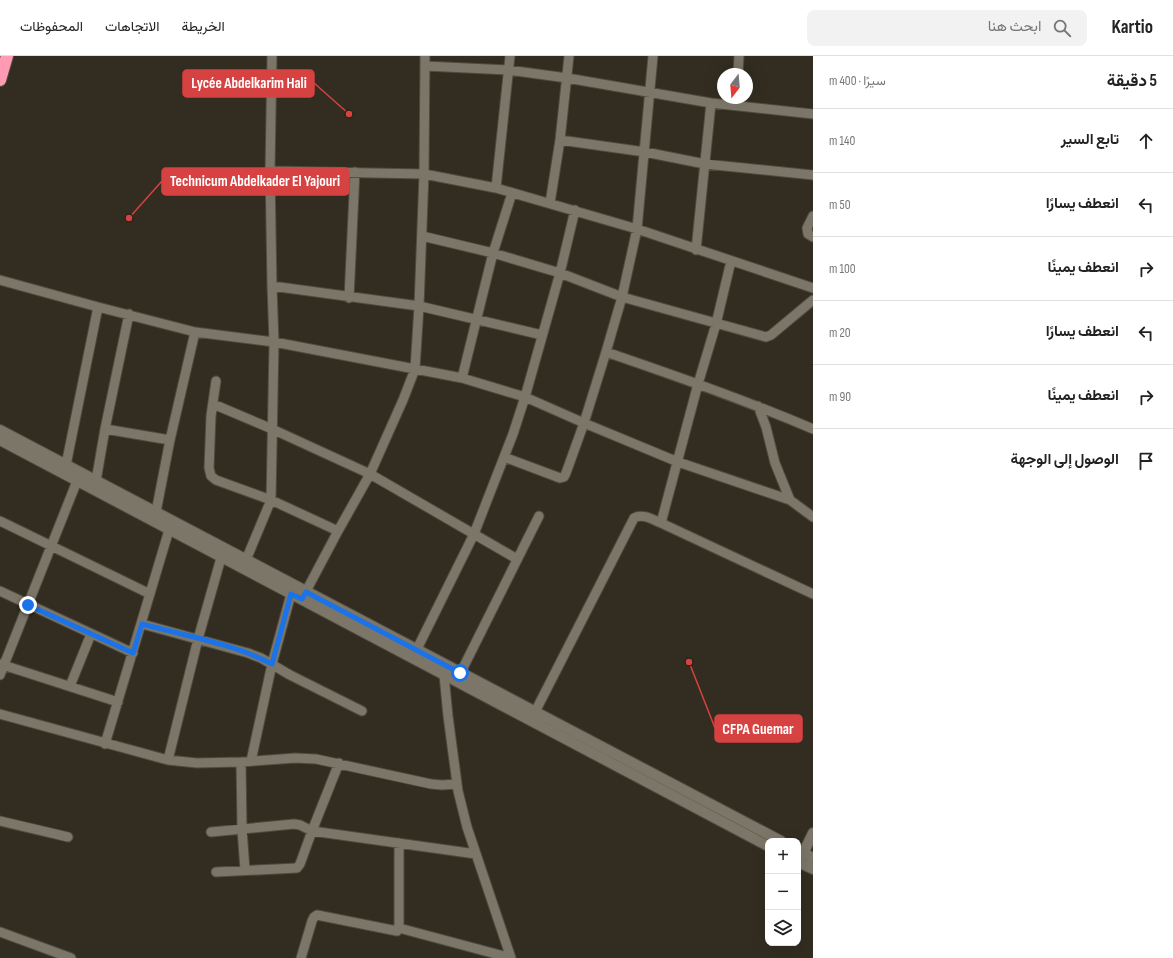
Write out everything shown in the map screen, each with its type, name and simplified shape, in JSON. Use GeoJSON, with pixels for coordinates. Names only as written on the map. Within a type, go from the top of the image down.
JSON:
{"type":"FeatureCollection","features":[{"type":"Feature","properties":{"kind":"highway"},"geometry":{"type":"LineString","coordinates":[[0,80],[7,56]]}},
{"type":"Feature","properties":{"kind":"street"},"geometry":{"type":"LineString","coordinates":[[246,560],[271,500],[274,342],[270,171],[272,56]]}},
{"type":"Feature","properties":{"kind":"street"},"geometry":{"type":"LineString","coordinates":[[304,596],[370,474],[415,369],[424,174],[425,56]]}},
{"type":"Feature","properties":{"kind":"street"},"geometry":{"type":"LineString","coordinates":[[496,188],[510,56]]}},
{"type":"Feature","properties":{"kind":"street"},"geometry":{"type":"LineString","coordinates":[[550,203],[560,140],[569,56]]}},
{"type":"Feature","properties":{"kind":"street"},"geometry":{"type":"LineString","coordinates":[[504,457],[556,477],[564,477],[584,423],[606,352],[622,297],[637,229],[653,56]]}},
{"type":"Feature","properties":{"kind":"street"},"geometry":{"type":"LineString","coordinates":[[738,68],[739,56]]}},
{"type":"Feature","properties":{"kind":"street"},"geometry":{"type":"LineString","coordinates":[[424,66],[508,70],[567,78],[711,103],[717,103]]}},
{"type":"Feature","properties":{"kind":"street"},"geometry":{"type":"LineString","coordinates":[[696,250],[711,103]]}},
{"type":"Feature","properties":{"kind":"street"},"geometry":{"type":"LineString","coordinates":[[748,104],[813,114]]}},
{"type":"Feature","properties":{"kind":"street"},"geometry":{"type":"LineString","coordinates":[[560,140],[644,152],[705,164],[813,175]]}},
{"type":"Feature","properties":{"kind":"street"},"geometry":{"type":"LineString","coordinates":[[270,171],[424,174],[496,188],[637,229],[813,288]]}},
{"type":"Feature","properties":{"kind":"street"},"geometry":{"type":"LineString","coordinates":[[349,298],[354,172]]}},
{"type":"Feature","properties":{"kind":"street"},"geometry":{"type":"LineString","coordinates":[[462,378],[493,253],[512,193]]}},
{"type":"Feature","properties":{"kind":"street"},"geometry":{"type":"LineString","coordinates":[[415,654],[474,534],[504,457],[525,397],[560,273],[575,210]]}},
{"type":"Feature","properties":{"kind":"street"},"geometry":{"type":"LineString","coordinates":[[813,216],[807,228],[808,234],[813,237]]}},
{"type":"Feature","properties":{"kind":"street"},"geometry":{"type":"LineString","coordinates":[[422,236],[493,253],[560,273],[622,297],[766,337],[769,337],[813,300]]}},
{"type":"Feature","properties":{"kind":"street"},"geometry":{"type":"LineString","coordinates":[[661,523],[698,384],[716,324],[731,261]]}},
{"type":"Feature","properties":{"kind":"street"},"geometry":{"type":"LineString","coordinates":[[0,280],[129,314],[160,324],[195,332],[274,342],[462,378],[525,397],[678,462],[790,500],[813,517]]}},
{"type":"Feature","properties":{"kind":"street"},"geometry":{"type":"LineString","coordinates":[[272,286],[349,298],[419,306],[542,335]]}},
{"type":"Feature","properties":{"kind":"street"},"geometry":{"type":"LineString","coordinates":[[66,465],[98,307]]}},
{"type":"Feature","properties":{"kind":"street"},"geometry":{"type":"LineString","coordinates":[[96,481],[105,429],[129,314]]}},
{"type":"Feature","properties":{"kind":"street"},"geometry":{"type":"LineString","coordinates":[[156,512],[170,440],[195,332]]}},
{"type":"Feature","properties":{"kind":"street"},"geometry":{"type":"LineString","coordinates":[[606,352],[758,406],[813,429]]}},
{"type":"Feature","properties":{"kind":"street"},"geometry":{"type":"LineString","coordinates":[[216,381],[211,416],[209,468],[211,476],[216,480],[271,500],[338,531]]}},
{"type":"Feature","properties":{"kind":"street"},"geometry":{"type":"LineString","coordinates":[[213,404],[370,474],[517,559]]}},
{"type":"Feature","properties":{"kind":"street"},"geometry":{"type":"LineString","coordinates":[[758,406],[766,427],[775,463],[790,500]]}},
{"type":"Feature","properties":{"kind":"street"},"geometry":{"type":"LineString","coordinates":[[105,429],[170,440]]}},
{"type":"Feature","properties":{"kind":"street"},"geometry":{"type":"LineString","coordinates":[[0,430],[246,560],[304,596],[458,677],[765,844]]}},
{"type":"Feature","properties":{"kind":"street"},"geometry":{"type":"LineString","coordinates":[[0,440],[291,594],[304,596]]}},
{"type":"Feature","properties":{"kind":"street"},"geometry":{"type":"LineString","coordinates":[[0,675],[2,665],[28,605],[77,481]]}},
{"type":"Feature","properties":{"kind":"street"},"geometry":{"type":"LineString","coordinates":[[458,677],[539,516]]}},
{"type":"Feature","properties":{"kind":"street"},"geometry":{"type":"LineString","coordinates":[[535,712],[634,518],[638,516],[661,523],[813,594]]}},
{"type":"Feature","properties":{"kind":"street"},"geometry":{"type":"LineString","coordinates":[[0,521],[150,594]]}},
{"type":"Feature","properties":{"kind":"street"},"geometry":{"type":"LineString","coordinates":[[105,744],[169,530]]}},
{"type":"Feature","properties":{"kind":"street"},"geometry":{"type":"LineString","coordinates":[[168,760],[198,639],[221,558]]}},
{"type":"Feature","properties":{"kind":"street"},"geometry":{"type":"LineString","coordinates":[[0,591],[133,653]]}},
{"type":"Feature","properties":{"kind":"street"},"geometry":{"type":"LineString","coordinates":[[251,761],[272,664],[291,594]]}},
{"type":"Feature","properties":{"kind":"street"},"geometry":{"type":"LineString","coordinates":[[142,624],[248,653],[362,711]]}},
{"type":"Feature","properties":{"kind":"street"},"geometry":{"type":"LineString","coordinates":[[70,686],[91,634]]}},
{"type":"Feature","properties":{"kind":"street"},"geometry":{"type":"LineString","coordinates":[[415,654],[444,675],[458,677],[535,712],[775,838]]}},
{"type":"Feature","properties":{"kind":"street"},"geometry":{"type":"LineString","coordinates":[[2,665],[118,702]]}},
{"type":"Feature","properties":{"kind":"street"},"geometry":{"type":"LineString","coordinates":[[444,675],[457,784],[467,827],[511,958]]}},
{"type":"Feature","properties":{"kind":"street"},"geometry":{"type":"LineString","coordinates":[[0,714],[105,744],[168,760],[197,763],[306,758],[339,763],[431,784],[457,784]]}},
{"type":"Feature","properties":{"kind":"street"},"geometry":{"type":"LineString","coordinates":[[241,762],[242,829],[245,870]]}},
{"type":"Feature","properties":{"kind":"street"},"geometry":{"type":"LineString","coordinates":[[216,872],[297,868],[300,864],[339,763]]}},
{"type":"Feature","properties":{"kind":"street"},"geometry":{"type":"LineString","coordinates":[[0,821],[68,837]]}},
{"type":"Feature","properties":{"kind":"street"},"geometry":{"type":"LineString","coordinates":[[210,832],[294,824],[300,825],[312,831],[476,854]]}},
{"type":"Feature","properties":{"kind":"street"},"geometry":{"type":"LineString","coordinates":[[801,854],[813,833]]}},
{"type":"Feature","properties":{"kind":"street"},"geometry":{"type":"LineString","coordinates":[[399,844],[399,928]]}},
{"type":"Feature","properties":{"kind":"street"},"geometry":{"type":"LineString","coordinates":[[801,857],[813,858]]}},
{"type":"Feature","properties":{"kind":"street"},"geometry":{"type":"LineString","coordinates":[[801,859],[813,870]]}},
{"type":"Feature","properties":{"kind":"street"},"geometry":{"type":"LineString","coordinates":[[301,958],[312,921],[316,915],[394,931],[397,931],[399,928],[511,958]]}},
{"type":"Feature","properties":{"kind":"street"},"geometry":{"type":"LineString","coordinates":[[0,932],[71,958]]}},
{"type":"Feature","properties":{"kind":"place","name":"Lycée Abdelkarim Hali"},"geometry":{"type":"Point","coordinates":[349,114]}},
{"type":"Feature","properties":{"kind":"place","name":"Technicum Abdelkader El Yajouri"},"geometry":{"type":"Point","coordinates":[129,218]}},
{"type":"Feature","properties":{"kind":"place","name":"CFPA Guemar"},"geometry":{"type":"Point","coordinates":[689,662]}},
{"type":"Feature","properties":{"kind":"route"},"geometry":{"type":"LineString","coordinates":[[28,605],[133,653],[142,624],[236,649],[272,664],[291,594],[302,599],[306,592],[460,673]]}}]}
